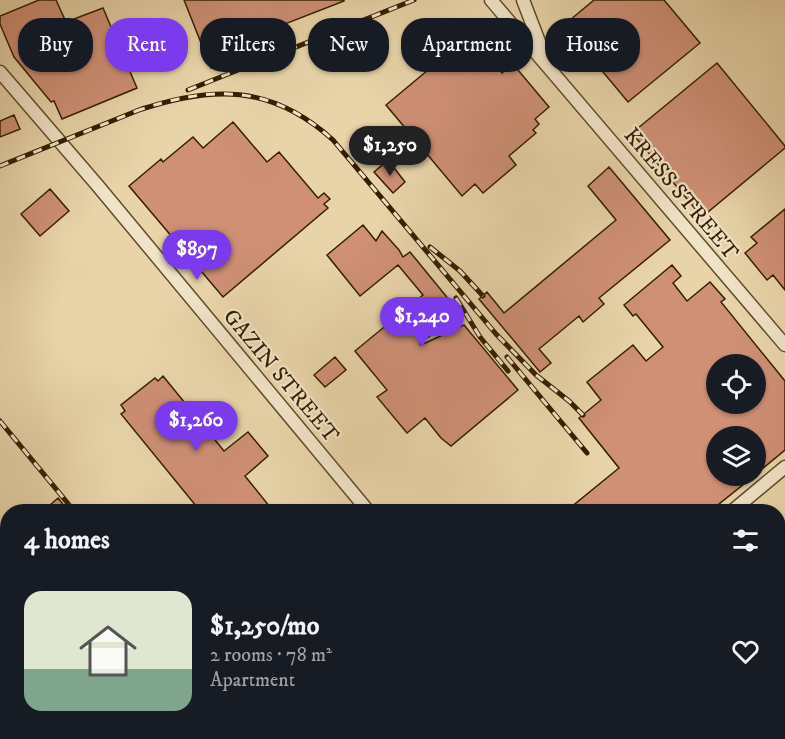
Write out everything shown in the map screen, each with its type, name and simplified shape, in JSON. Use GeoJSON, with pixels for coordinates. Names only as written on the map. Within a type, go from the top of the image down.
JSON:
{"type":"FeatureCollection","features":[{"type":"Feature","properties":{"kind":"street","name":"KRESS STREET"},"geometry":{"type":"LineString","coordinates":[[491,0],[545,63]]}},
{"type":"Feature","properties":{"kind":"street","name":"KRESS STREET"},"geometry":{"type":"LineString","coordinates":[[524,0],[545,59]]}},
{"type":"Feature","properties":{"kind":"street","name":"GAZIN STREET"},"geometry":{"type":"LineString","coordinates":[[0,72],[98,186],[362,504]]}},
{"type":"Feature","properties":{"kind":"street","name":"KRESS STREET"},"geometry":{"type":"LineString","coordinates":[[552,72],[785,345]]}},
{"type":"Feature","properties":{"kind":"street"},"geometry":{"type":"LineString","coordinates":[[742,504],[785,467]]}},
{"type":"Feature","properties":{"kind":"building"},"geometry":{"type":"Polygon","coordinates":[[[39,0],[56,0],[64,18],[18,18],[18,62],[0,24],[0,16],[39,0]]]}},
{"type":"Feature","properties":{"kind":"building"},"geometry":{"type":"Polygon","coordinates":[[[184,0],[344,0],[296,20],[200,18],[200,40],[184,0]]]}},
{"type":"Feature","properties":{"kind":"building"},"geometry":{"type":"Polygon","coordinates":[[[594,0],[664,0],[700,43],[628,102],[603,72],[640,72],[640,18],[572,18],[594,0]]]}},
{"type":"Feature","properties":{"kind":"building"},"geometry":{"type":"Polygon","coordinates":[[[103,8],[107,18],[105,18],[105,72],[130,72],[137,88],[62,119],[54,101],[51,102],[26,72],[93,72],[93,18],[77,18],[103,8]]]}},
{"type":"Feature","properties":{"kind":"building"},"geometry":{"type":"Polygon","coordinates":[[[717,63],[785,148],[702,217],[632,133],[717,63]]]}},
{"type":"Feature","properties":{"kind":"building"},"geometry":{"type":"Polygon","coordinates":[[[426,72],[520,72],[549,107],[535,119],[539,124],[533,130],[536,133],[509,156],[516,165],[483,193],[475,184],[462,196],[386,105],[426,72]]]}},
{"type":"Feature","properties":{"kind":"building"},"geometry":{"type":"Polygon","coordinates":[[[14,115],[20,129],[0,137],[0,121],[14,115]]]}},
{"type":"Feature","properties":{"kind":"building"},"geometry":{"type":"Polygon","coordinates":[[[233,122],[267,162],[279,152],[318,198],[324,193],[330,199],[324,204],[328,208],[223,297],[129,186],[161,159],[163,162],[193,137],[203,148],[233,122]]]}},
{"type":"Feature","properties":{"kind":"building"},"geometry":{"type":"Polygon","coordinates":[[[388,160],[405,182],[393,193],[374,172],[388,160]]]}},
{"type":"Feature","properties":{"kind":"building"},"geometry":{"type":"Polygon","coordinates":[[[609,167],[670,240],[599,298],[604,304],[583,322],[579,316],[539,349],[551,363],[540,372],[479,299],[487,292],[504,313],[616,220],[588,186],[609,167]]]}},
{"type":"Feature","properties":{"kind":"building"},"geometry":{"type":"Polygon","coordinates":[[[50,189],[69,211],[40,236],[21,214],[50,189]]]}},
{"type":"Feature","properties":{"kind":"building"},"geometry":{"type":"Polygon","coordinates":[[[785,209],[785,290],[773,275],[767,280],[745,253],[757,243],[751,237],[785,209]]]}},
{"type":"Feature","properties":{"kind":"building"},"geometry":{"type":"Polygon","coordinates":[[[363,225],[376,241],[382,231],[403,257],[410,252],[459,312],[420,344],[464,325],[518,390],[451,446],[441,438],[425,418],[407,433],[377,397],[387,390],[355,351],[423,295],[398,265],[360,296],[327,255],[363,225]]]}},
{"type":"Feature","properties":{"kind":"building"},"geometry":{"type":"Polygon","coordinates":[[[672,265],[681,276],[673,283],[687,301],[710,282],[725,299],[721,302],[763,354],[706,354],[706,414],[766,414],[766,358],[785,381],[785,450],[766,466],[766,426],[706,426],[706,486],[742,486],[719,504],[575,504],[619,468],[579,418],[601,400],[587,382],[633,345],[646,361],[663,347],[636,314],[633,316],[624,305],[672,265]]]}},
{"type":"Feature","properties":{"kind":"building"},"geometry":{"type":"Polygon","coordinates":[[[335,357],[346,370],[325,387],[314,375],[335,357]]]}},
{"type":"Feature","properties":{"kind":"building"},"geometry":{"type":"Polygon","coordinates":[[[163,376],[224,451],[248,432],[268,456],[245,476],[268,504],[194,504],[121,414],[125,411],[121,405],[155,378],[158,381],[163,376]]]}},
{"type":"Feature","properties":{"kind":"building"},"geometry":{"type":"Polygon","coordinates":[[[58,498],[63,504],[51,504],[58,498]]]}},
{"type":"Feature","properties":{"kind":"railway"},"geometry":{"type":"LineString","coordinates":[[188,90],[414,0]]}},
{"type":"Feature","properties":{"kind":"railway"},"geometry":{"type":"LineString","coordinates":[[136,111],[190,97],[215,94],[240,95],[263,99],[287,108],[310,122],[333,140],[496,334],[536,375],[583,415]]}},
{"type":"Feature","properties":{"kind":"railway"},"geometry":{"type":"LineString","coordinates":[[0,166],[144,108]]}},
{"type":"Feature","properties":{"kind":"railway"},"geometry":{"type":"LineString","coordinates":[[430,247],[460,271],[483,296]]}},
{"type":"Feature","properties":{"kind":"railway"},"geometry":{"type":"LineString","coordinates":[[456,298],[480,337],[508,371]]}},
{"type":"Feature","properties":{"kind":"railway"},"geometry":{"type":"LineString","coordinates":[[507,357],[587,453]]}},
{"type":"Feature","properties":{"kind":"railway"},"geometry":{"type":"LineString","coordinates":[[0,421],[68,504]]}}]}
